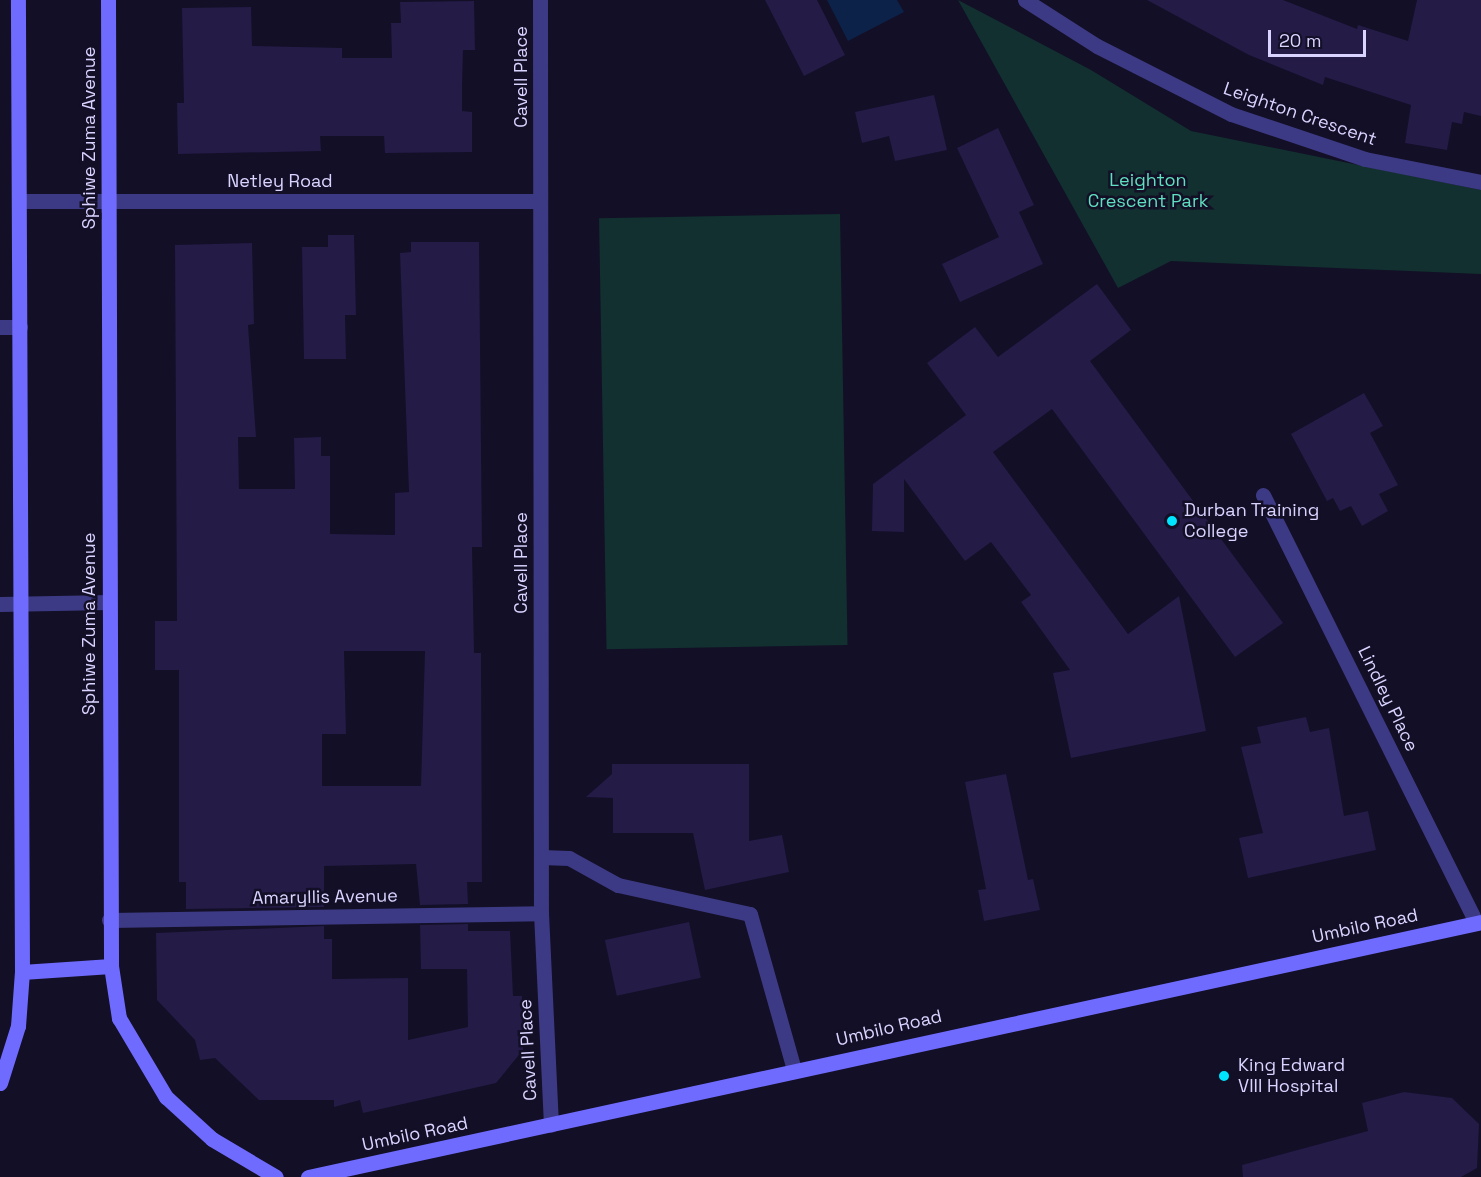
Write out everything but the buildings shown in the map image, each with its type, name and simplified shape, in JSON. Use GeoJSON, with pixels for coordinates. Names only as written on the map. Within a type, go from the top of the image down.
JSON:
{"type":"FeatureCollection","features":[{"type":"Feature","properties":{"kind":"street"},"geometry":{"type":"LineString","coordinates":[[0,1083],[18,1026],[22,972],[18,604],[20,201],[18,0]]}},
{"type":"Feature","properties":{"kind":"street","name":"Sphiwe Zuma Avenue"},"geometry":{"type":"LineString","coordinates":[[108,0],[109,920],[111,966],[119,1018],[166,1097],[212,1139],[276,1177]]}},
{"type":"Feature","properties":{"kind":"street","name":"Cavell Place"},"geometry":{"type":"LineString","coordinates":[[540,0],[541,913],[551,1125]]}},
{"type":"Feature","properties":{"kind":"street","name":"Leighton Crescent"},"geometry":{"type":"LineString","coordinates":[[1025,0],[1097,46],[1231,114],[1365,159],[1481,182]]}},
{"type":"Feature","properties":{"kind":"street","name":"Netley Road"},"geometry":{"type":"LineString","coordinates":[[20,201],[540,201]]}},
{"type":"Feature","properties":{"kind":"street"},"geometry":{"type":"LineString","coordinates":[[0,327],[20,327]]}},
{"type":"Feature","properties":{"kind":"street","name":"Lindley Place"},"geometry":{"type":"LineString","coordinates":[[1263,495],[1478,922]]}},
{"type":"Feature","properties":{"kind":"street"},"geometry":{"type":"LineString","coordinates":[[0,604],[109,602]]}},
{"type":"Feature","properties":{"kind":"street"},"geometry":{"type":"LineString","coordinates":[[541,857],[569,858],[618,885],[750,914],[794,1069]]}},
{"type":"Feature","properties":{"kind":"street","name":"Amaryllis Avenue"},"geometry":{"type":"LineString","coordinates":[[109,920],[541,913]]}},
{"type":"Feature","properties":{"kind":"street","name":"Umbilo Road"},"geometry":{"type":"LineString","coordinates":[[308,1177],[551,1125],[794,1069],[1478,922]]}},
{"type":"Feature","properties":{"kind":"street"},"geometry":{"type":"LineString","coordinates":[[22,972],[111,966]]}},
{"type":"Feature","properties":{"kind":"green space","name":"Leighton Crescent Park"},"geometry":{"type":"Polygon","coordinates":[[[958,0],[1091,70],[1191,131],[1481,190],[1481,274],[1171,261],[1118,288],[958,0]]]}},
{"type":"Feature","properties":{"kind":"green space"},"geometry":{"type":"Polygon","coordinates":[[[840,214],[848,645],[607,649],[599,218],[840,214]]]}},
{"type":"Feature","properties":{"kind":"water"},"geometry":{"type":"Polygon","coordinates":[[[827,0],[897,0],[904,12],[848,41],[827,0]]]}},
{"type":"Feature","properties":{"kind":"place","name":"Durban Training College"},"geometry":{"type":"Point","coordinates":[1172,521]}},
{"type":"Feature","properties":{"kind":"place","name":"King Edward VIII Hospital"},"geometry":{"type":"Point","coordinates":[1224,1076]}}]}
